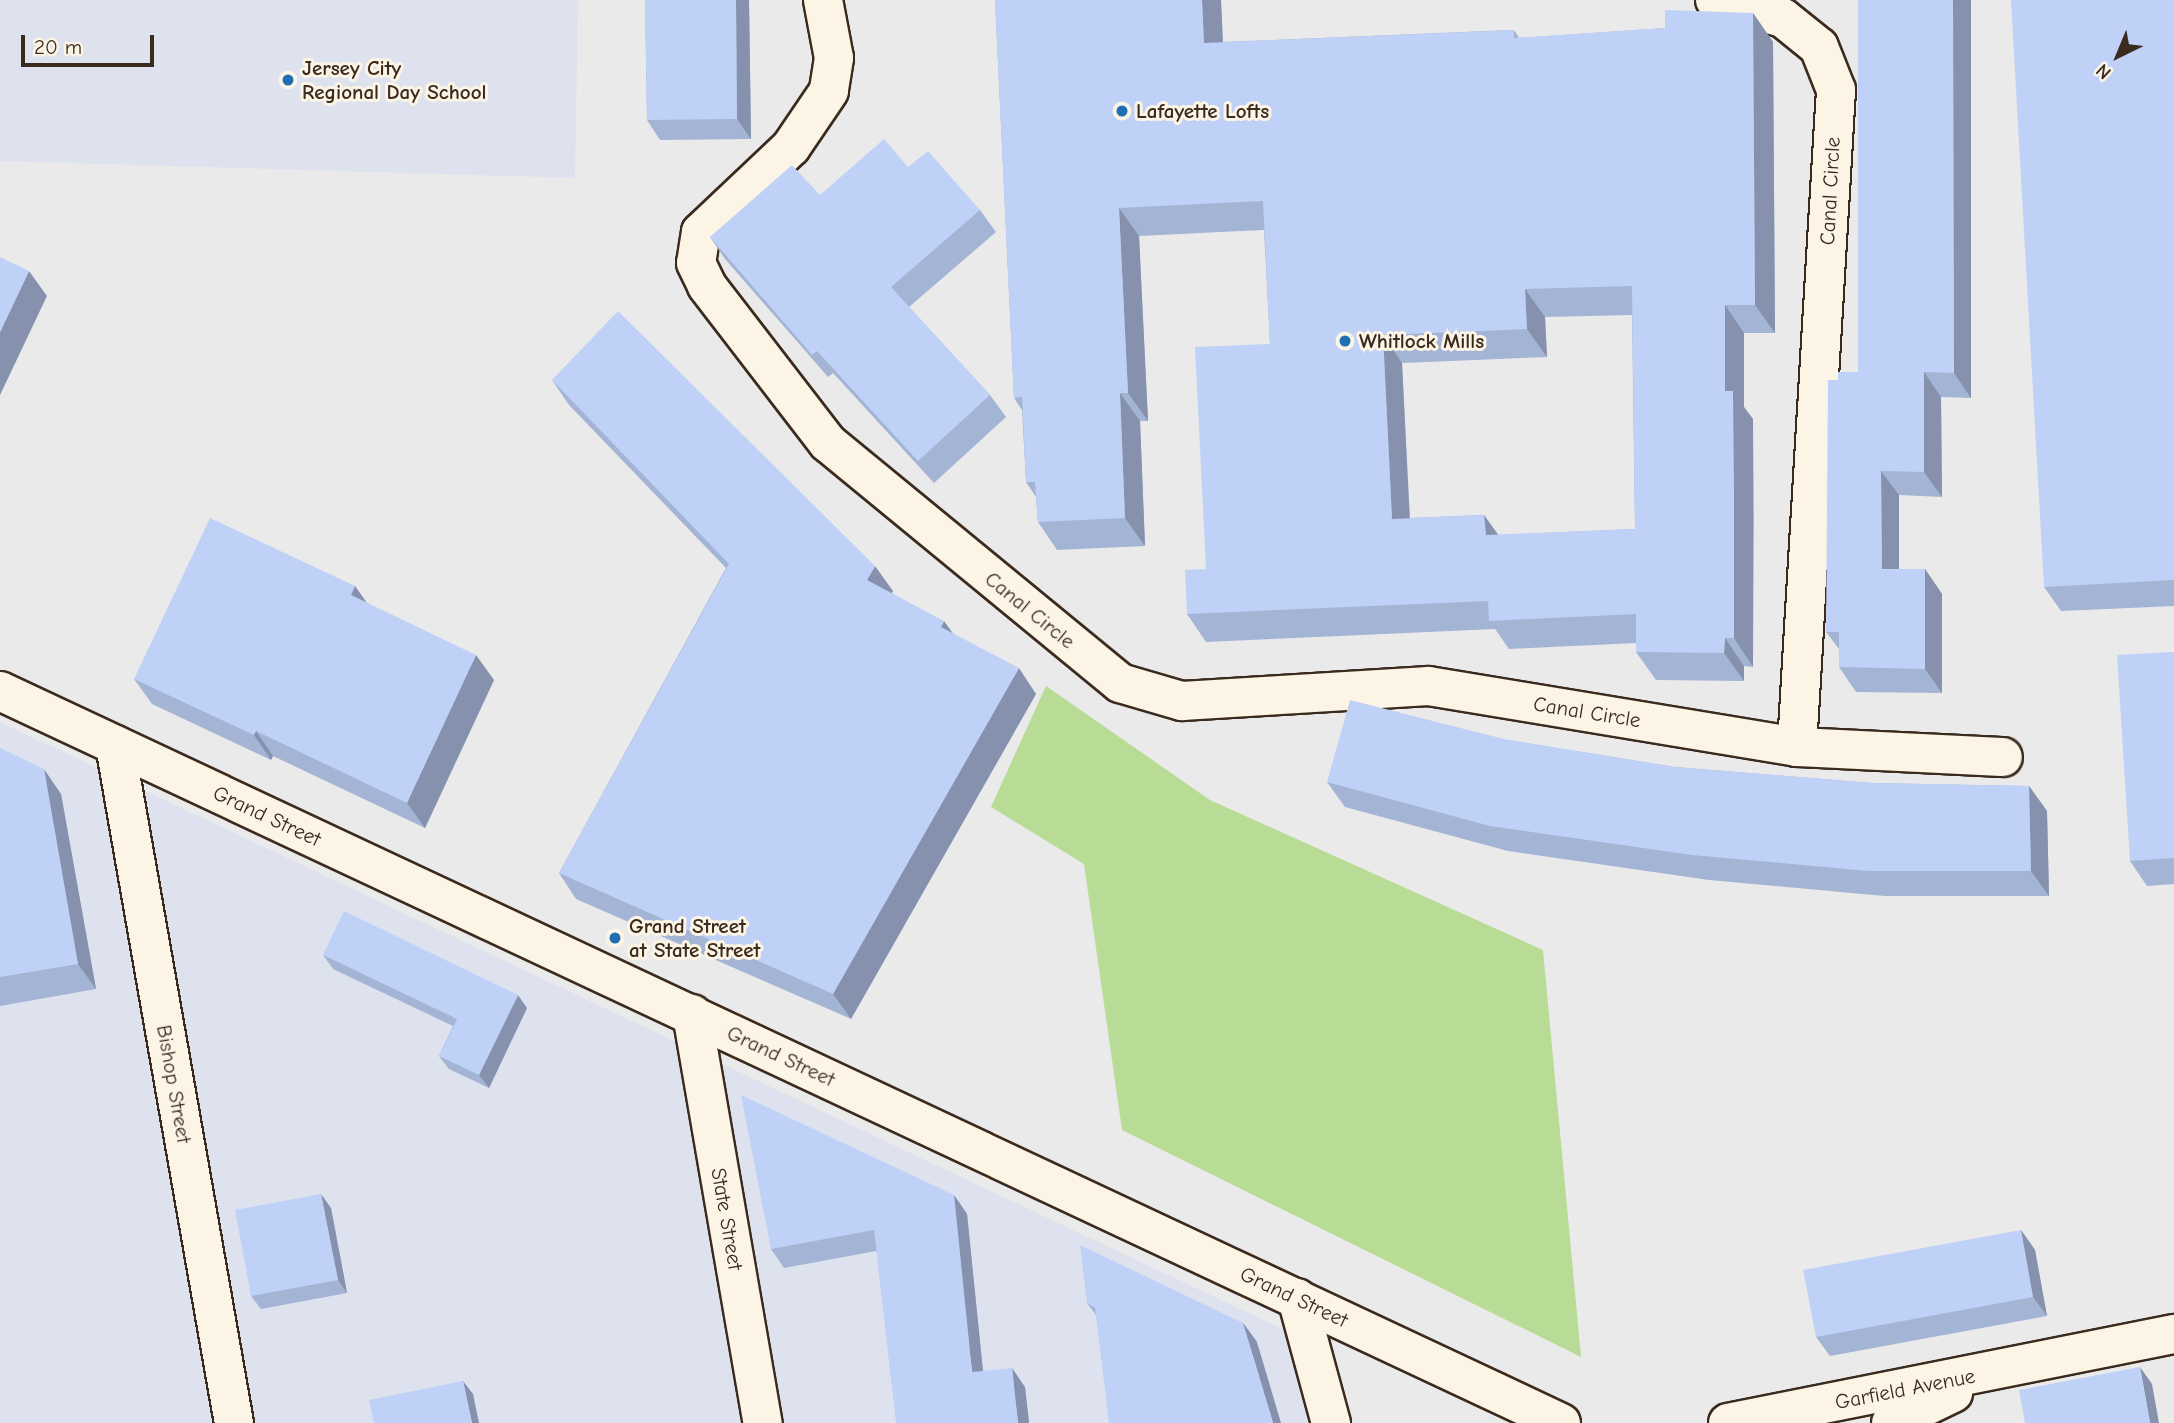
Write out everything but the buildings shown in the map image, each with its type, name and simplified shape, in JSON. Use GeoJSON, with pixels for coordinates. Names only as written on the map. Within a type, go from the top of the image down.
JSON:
{"type":"FeatureCollection","features":[{"type":"Feature","properties":{"kind":"street","name":"Canal Circle"},"geometry":{"type":"LineString","coordinates":[[823,0],[834,58],[829,91],[791,147],[701,232],[696,263],[707,286],[828,443],[1120,683],[1182,701],[1429,685],[1797,747],[2003,757]]}},
{"type":"Feature","properties":{"kind":"street","name":"Canal Circle"},"geometry":{"type":"LineString","coordinates":[[1716,0],[1783,18],[1819,47],[1836,90],[1797,747]]}},
{"type":"Feature","properties":{"kind":"street","name":"Grand Street"},"geometry":{"type":"LineString","coordinates":[[0,691],[1561,1423]]}},
{"type":"Feature","properties":{"kind":"street","name":"Bishop Street"},"geometry":{"type":"LineString","coordinates":[[115,745],[234,1423]]}},
{"type":"Feature","properties":{"kind":"street","name":"State Street"},"geometry":{"type":"LineString","coordinates":[[692,1014],[764,1423]]}},
{"type":"Feature","properties":{"kind":"street"},"geometry":{"type":"LineString","coordinates":[[1297,1298],[1331,1423]]}},
{"type":"Feature","properties":{"kind":"street","name":"Garfield Avenue"},"geometry":{"type":"LineString","coordinates":[[1728,1423],[2174,1334]]}},
{"type":"Feature","properties":{"kind":"street","name":"Garfield Avenue"},"geometry":{"type":"LineString","coordinates":[[1891,1423],[1999,1370]]}},
{"type":"Feature","properties":{"kind":"shaded area","name":"Jersey City Regional Day School"},"geometry":{"type":"Polygon","coordinates":[[[0,0],[578,0],[575,178],[0,161],[0,0]]]}},
{"type":"Feature","properties":{"kind":"shaded area"},"geometry":{"type":"Polygon","coordinates":[[[0,722],[1295,1335],[1324,1423],[0,1423],[0,722]]]}},
{"type":"Feature","properties":{"kind":"green space"},"geometry":{"type":"Polygon","coordinates":[[[1046,686],[1210,800],[1543,950],[1581,1357],[1122,1130],[1084,864],[991,807],[1046,686]]]}},
{"type":"Feature","properties":{"kind":"place","name":"Jersey City Regional Day School"},"geometry":{"type":"Point","coordinates":[288,80]}},
{"type":"Feature","properties":{"kind":"place","name":"Lafayette Lofts"},"geometry":{"type":"Point","coordinates":[1122,111]}},
{"type":"Feature","properties":{"kind":"place","name":"Whitlock Mills"},"geometry":{"type":"Point","coordinates":[1345,341]}},
{"type":"Feature","properties":{"kind":"place","name":"Grand Street at State Street"},"geometry":{"type":"Point","coordinates":[615,938]}}]}
